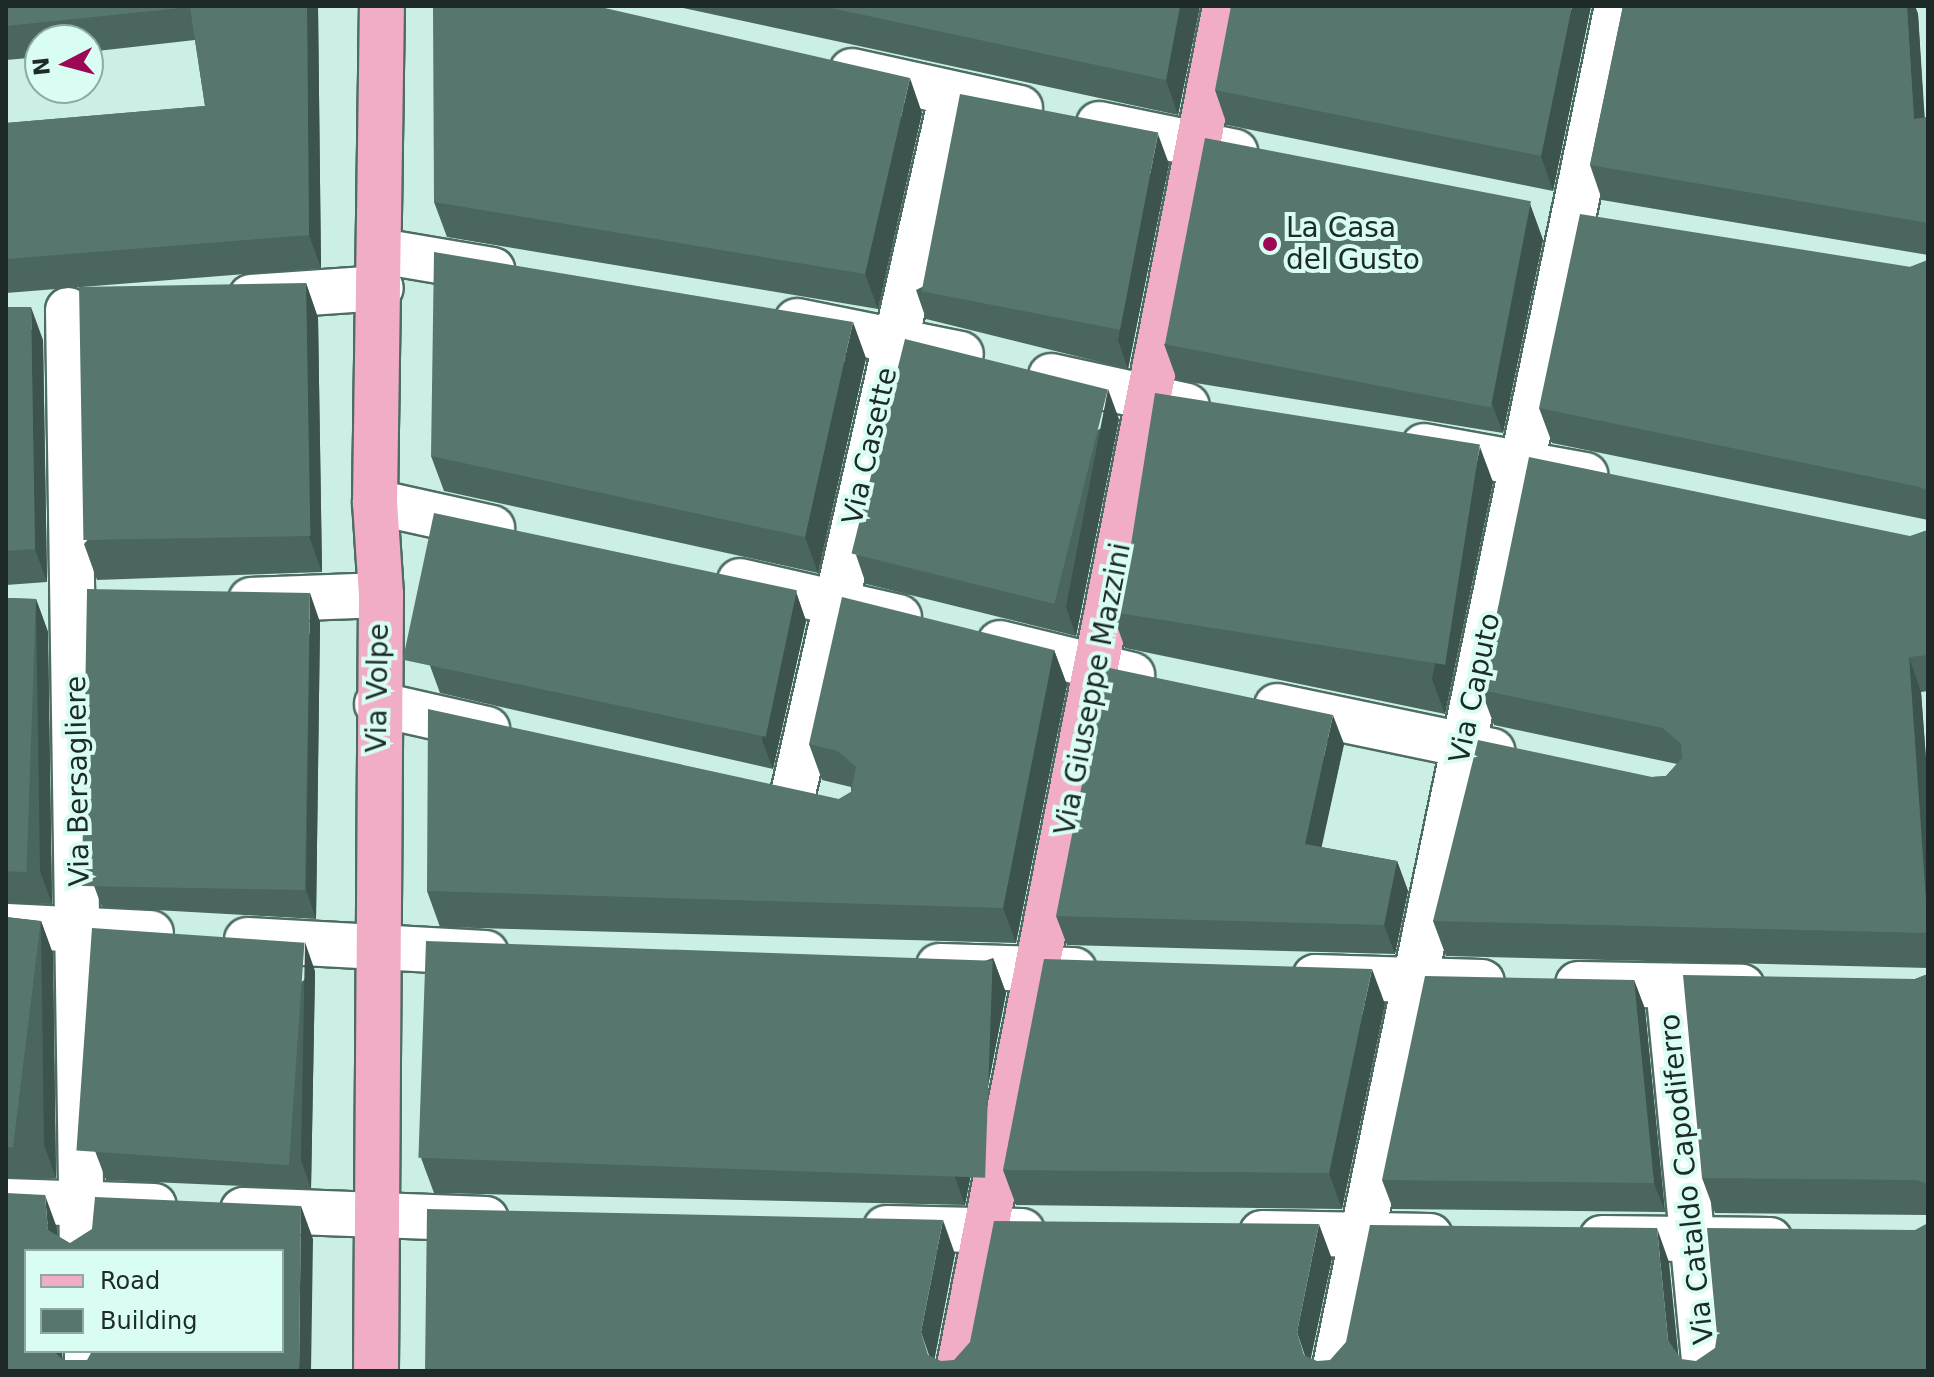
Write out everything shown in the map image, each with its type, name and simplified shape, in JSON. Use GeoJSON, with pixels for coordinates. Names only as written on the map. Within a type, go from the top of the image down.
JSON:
{"type":"FeatureCollection","features":[{"type":"Feature","properties":{"kind":"main road","name":"Via Volpe"},"geometry":{"type":"LineString","coordinates":[[376,1371],[377,704],[381,595],[375,502],[382,6]]}},
{"type":"Feature","properties":{"kind":"main road","name":"Via Giuseppe Mazzini"},"geometry":{"type":"LineString","coordinates":[[958,1371],[1040,969],[1225,6]]}},
{"type":"Feature","properties":{"kind":"street","name":"Via Caputo"},"geometry":{"type":"LineString","coordinates":[[1334,1371],[1522,462],[1556,217],[1617,6]]}},
{"type":"Feature","properties":{"kind":"street"},"geometry":{"type":"LineString","coordinates":[[814,62],[952,94],[1276,160]]}},
{"type":"Feature","properties":{"kind":"street","name":"Via Casette"},"geometry":{"type":"LineString","coordinates":[[745,788],[812,803],[835,602],[952,94]]}},
{"type":"Feature","properties":{"kind":"street"},"geometry":{"type":"LineString","coordinates":[[1556,217],[1617,227]]}},
{"type":"Feature","properties":{"kind":"street"},"geometry":{"type":"LineString","coordinates":[[209,300],[380,270],[536,277]]}},
{"type":"Feature","properties":{"kind":"street"},"geometry":{"type":"LineString","coordinates":[[21,316],[115,307]]}},
{"type":"Feature","properties":{"kind":"street","name":"Via Bersagliere"},"geometry":{"type":"LineString","coordinates":[[68,310],[54,606],[81,928],[82,1249]]}},
{"type":"Feature","properties":{"kind":"street"},"geometry":{"type":"LineString","coordinates":[[754,314],[894,337],[1148,400],[1226,413]]}},
{"type":"Feature","properties":{"kind":"street"},"geometry":{"type":"LineString","coordinates":[[1382,439],[1631,484]]}},
{"type":"Feature","properties":{"kind":"street"},"geometry":{"type":"LineString","coordinates":[[375,502],[529,535]]}},
{"type":"Feature","properties":{"kind":"street"},"geometry":{"type":"LineString","coordinates":[[697,572],[1173,683]]}},
{"type":"Feature","properties":{"kind":"street"},"geometry":{"type":"LineString","coordinates":[[212,601],[381,595]]}},
{"type":"Feature","properties":{"kind":"street"},"geometry":{"type":"LineString","coordinates":[[54,606],[120,604]]}},
{"type":"Feature","properties":{"kind":"street"},"geometry":{"type":"LineString","coordinates":[[1234,696],[1537,760]]}},
{"type":"Feature","properties":{"kind":"street"},"geometry":{"type":"LineString","coordinates":[[377,704],[530,739]]}},
{"type":"Feature","properties":{"kind":"street"},"geometry":{"type":"LineString","coordinates":[[6,926],[81,928],[377,950],[535,954]]}},
{"type":"Feature","properties":{"kind":"street"},"geometry":{"type":"LineString","coordinates":[[898,965],[1118,971]]}},
{"type":"Feature","properties":{"kind":"street"},"geometry":{"type":"LineString","coordinates":[[1274,976],[1790,987]]}},
{"type":"Feature","properties":{"kind":"street","name":"Via Cataldo Capodiferro"},"geometry":{"type":"LineString","coordinates":[[1668,986],[1705,1371]]}},
{"type":"Feature","properties":{"kind":"street"},"geometry":{"type":"LineString","coordinates":[[6,1201],[374,1217],[530,1220]]}},
{"type":"Feature","properties":{"kind":"street"},"geometry":{"type":"LineString","coordinates":[[844,1227],[1063,1231]]}},
{"type":"Feature","properties":{"kind":"street"},"geometry":{"type":"LineString","coordinates":[[1220,1233],[1471,1236]]}},
{"type":"Feature","properties":{"kind":"street"},"geometry":{"type":"LineString","coordinates":[[1566,1238],[1818,1240]]}},
{"type":"Feature","properties":{"kind":"building"},"geometry":{"type":"Polygon","coordinates":[[[6,6],[307,6],[309,235],[6,259],[6,123],[205,106],[190,7],[6,26],[6,6]]]}},
{"type":"Feature","properties":{"kind":"building"},"geometry":{"type":"Polygon","coordinates":[[[433,6],[596,6],[910,78],[865,274],[434,202],[433,6]]]}},
{"type":"Feature","properties":{"kind":"building"},"geometry":{"type":"Polygon","coordinates":[[[822,6],[1180,6],[1166,80],[822,6]]]}},
{"type":"Feature","properties":{"kind":"building"},"geometry":{"type":"Polygon","coordinates":[[[1231,6],[1572,6],[1541,156],[1215,90],[1231,6]]]}},
{"type":"Feature","properties":{"kind":"building"},"geometry":{"type":"Polygon","coordinates":[[[1623,6],[1907,6],[1914,119],[1928,117],[1928,223],[1590,165],[1623,6]]]}},
{"type":"Feature","properties":{"kind":"building"},"geometry":{"type":"Polygon","coordinates":[[[960,94],[1158,133],[1120,330],[922,291],[960,94]]]}},
{"type":"Feature","properties":{"kind":"building"},"geometry":{"type":"Polygon","coordinates":[[[1205,138],[1531,201],[1491,407],[1165,344],[1205,138]]]}},
{"type":"Feature","properties":{"kind":"building"},"geometry":{"type":"Polygon","coordinates":[[[1580,214],[1911,267],[1928,260],[1928,491],[1539,408],[1580,214]]]}},
{"type":"Feature","properties":{"kind":"building"},"geometry":{"type":"Polygon","coordinates":[[[434,252],[853,322],[805,537],[431,456],[434,252]]]}},
{"type":"Feature","properties":{"kind":"building"},"geometry":{"type":"Polygon","coordinates":[[[306,283],[310,536],[83,540],[79,287],[306,283]]]}},
{"type":"Feature","properties":{"kind":"building"},"geometry":{"type":"Polygon","coordinates":[[[6,307],[31,307],[35,549],[6,551],[6,307]]]}},
{"type":"Feature","properties":{"kind":"building"},"geometry":{"type":"Polygon","coordinates":[[[905,339],[1108,390],[1054,604],[852,553],[905,339]]]}},
{"type":"Feature","properties":{"kind":"building"},"geometry":{"type":"Polygon","coordinates":[[[1155,393],[1480,444],[1445,665],[1120,613],[1155,393]]]}},
{"type":"Feature","properties":{"kind":"building"},"geometry":{"type":"Polygon","coordinates":[[[1529,457],[1910,536],[1928,530],[1928,655],[1909,657],[1928,933],[1433,921],[1478,740],[1652,777],[1666,776],[1682,758],[1681,744],[1663,728],[1481,690],[1529,457]]]}},
{"type":"Feature","properties":{"kind":"building"},"geometry":{"type":"Polygon","coordinates":[[[434,513],[797,590],[766,737],[403,660],[434,513]]]}},
{"type":"Feature","properties":{"kind":"building"},"geometry":{"type":"Polygon","coordinates":[[[87,589],[310,593],[305,890],[82,886],[87,589]]]}},
{"type":"Feature","properties":{"kind":"building"},"geometry":{"type":"Polygon","coordinates":[[[842,597],[1054,650],[1003,908],[427,891],[428,709],[839,799],[851,792],[856,767],[838,751],[809,744],[842,597]]]}},
{"type":"Feature","properties":{"kind":"building"},"geometry":{"type":"Polygon","coordinates":[[[6,598],[36,599],[26,872],[6,871],[6,598]]]}},
{"type":"Feature","properties":{"kind":"building"},"geometry":{"type":"Polygon","coordinates":[[[1105,667],[1333,715],[1305,844],[1397,861],[1384,925],[1056,916],[1105,667]]]}},
{"type":"Feature","properties":{"kind":"building"},"geometry":{"type":"Polygon","coordinates":[[[6,917],[41,921],[13,1148],[6,1147],[6,917]]]}},
{"type":"Feature","properties":{"kind":"building"},"geometry":{"type":"Polygon","coordinates":[[[92,928],[304,943],[289,1165],[76,1150],[92,928]]]}},
{"type":"Feature","properties":{"kind":"building"},"geometry":{"type":"Polygon","coordinates":[[[426,941],[993,961],[985,1178],[418,1158],[426,941]]]}},
{"type":"Feature","properties":{"kind":"building"},"geometry":{"type":"Polygon","coordinates":[[[1044,959],[1372,969],[1329,1173],[1003,1170],[1044,959]]]}},
{"type":"Feature","properties":{"kind":"building"},"geometry":{"type":"Polygon","coordinates":[[[1928,974],[1928,1184],[1916,1180],[1702,1178],[1683,975],[1915,979],[1928,974]]]}},
{"type":"Feature","properties":{"kind":"building"},"geometry":{"type":"Polygon","coordinates":[[[1425,976],[1634,980],[1654,1183],[1382,1180],[1425,976]]]}},
{"type":"Feature","properties":{"kind":"building"},"geometry":{"type":"Polygon","coordinates":[[[6,1193],[45,1195],[48,1230],[70,1243],[92,1229],[95,1197],[301,1206],[299,1371],[6,1371],[6,1193]]]}},
{"type":"Feature","properties":{"kind":"building"},"geometry":{"type":"Polygon","coordinates":[[[427,1209],[943,1220],[921,1332],[928,1355],[941,1361],[954,1360],[970,1342],[994,1221],[1319,1224],[1297,1332],[1304,1355],[1317,1361],[1330,1360],[1346,1342],[1370,1225],[1657,1228],[1668,1340],[1681,1359],[1696,1361],[1715,1348],[1717,1335],[1707,1228],[1915,1230],[1928,1223],[1928,1371],[425,1371],[427,1209]]]}},
{"type":"Feature","properties":{"kind":"place","name":"La Casa del Gusto"},"geometry":{"type":"Point","coordinates":[1270,244]}}]}
